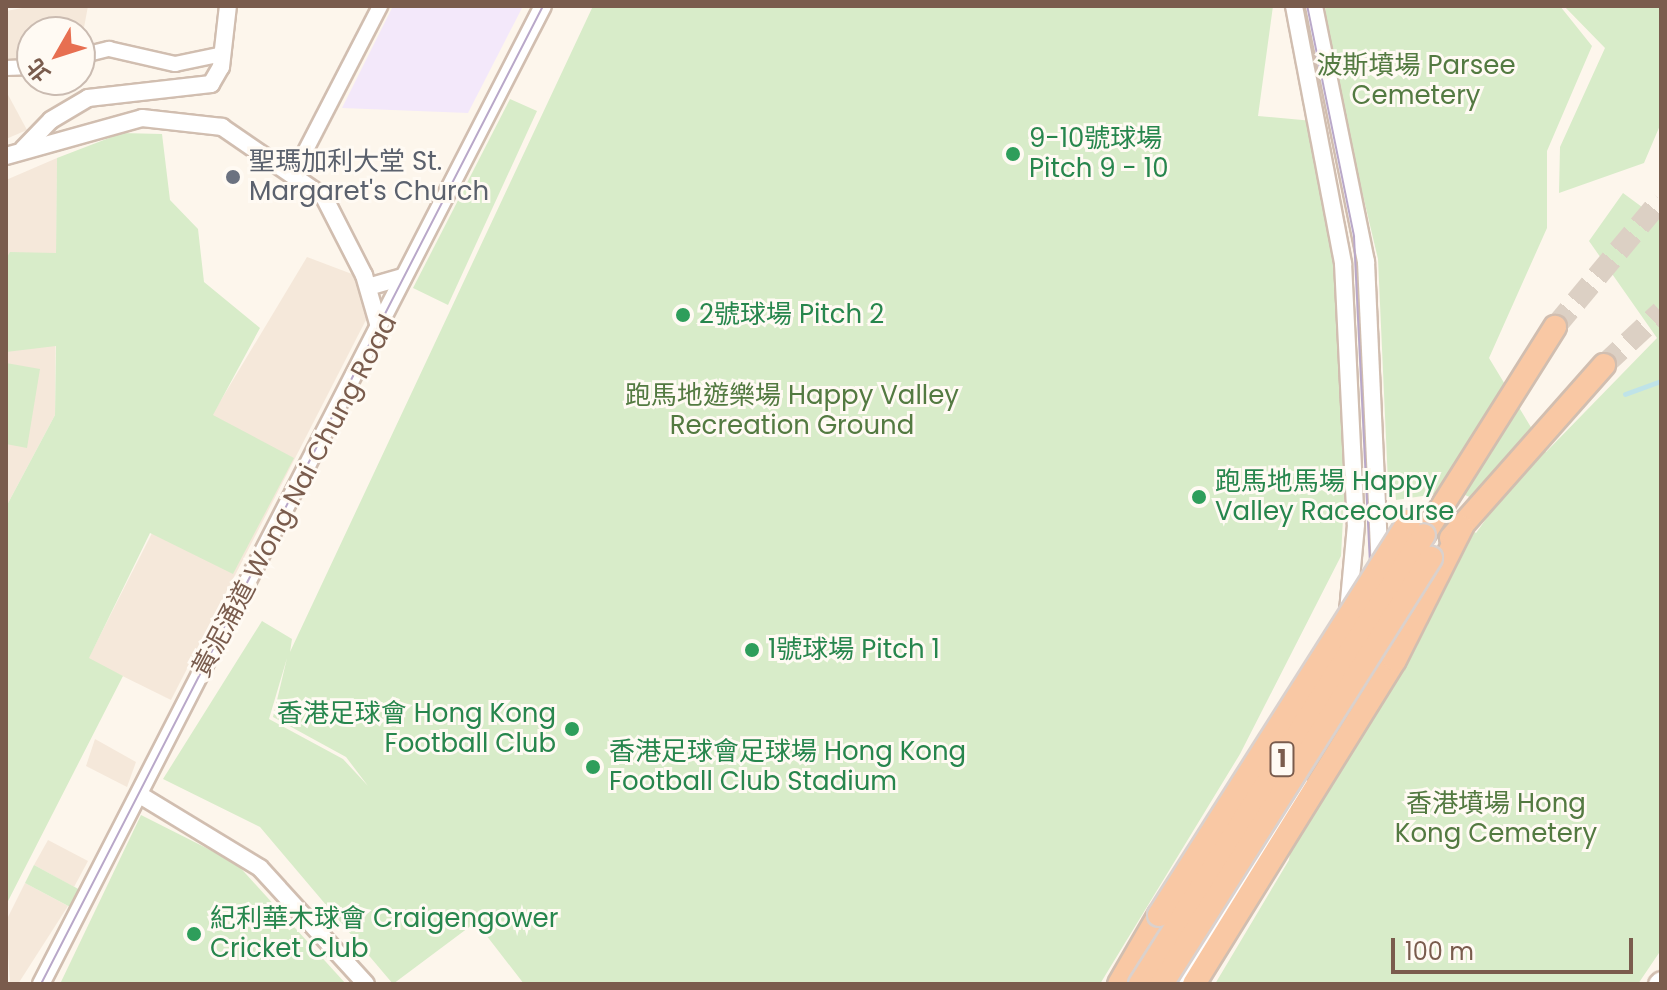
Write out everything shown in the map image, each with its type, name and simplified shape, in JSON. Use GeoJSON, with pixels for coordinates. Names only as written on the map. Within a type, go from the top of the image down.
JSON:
{"type":"FeatureCollection","features":[{"type":"Feature","properties":{"kind":"highway","name":"1"},"geometry":{"type":"LineString","coordinates":[[1138,984],[1437,505],[1555,327]]}},
{"type":"Feature","properties":{"kind":"highway","name":"1"},"geometry":{"type":"LineString","coordinates":[[1162,984],[1390,618],[1490,490],[1604,365]]}},
{"type":"Feature","properties":{"kind":"highway"},"geometry":{"type":"LineString","coordinates":[[1119,984],[1368,580],[1409,521],[1437,505]]}},
{"type":"Feature","properties":{"kind":"highway"},"geometry":{"type":"LineString","coordinates":[[1194,984],[1420,618],[1462,527]]}},
{"type":"Feature","properties":{"kind":"street"},"geometry":{"type":"LineString","coordinates":[[14,153],[51,120],[88,98],[130,88],[207,87],[223,54],[228,6]]}},
{"type":"Feature","properties":{"kind":"street"},"geometry":{"type":"LineString","coordinates":[[295,171],[380,6]]}},
{"type":"Feature","properties":{"kind":"street","name":"黃泥涌道 Wong Nai Chung Road"},"geometry":{"type":"LineString","coordinates":[[41,984],[543,6]]}},
{"type":"Feature","properties":{"kind":"street"},"geometry":{"type":"LineString","coordinates":[[1138,984],[1315,701],[1352,586],[1343,263],[1294,6]]}},
{"type":"Feature","properties":{"kind":"street"},"geometry":{"type":"LineString","coordinates":[[1177,984],[1349,705],[1374,649],[1380,610],[1366,262],[1314,6]]}},
{"type":"Feature","properties":{"kind":"street"},"geometry":{"type":"LineString","coordinates":[[96,52],[109,49],[175,64],[223,54]]}},
{"type":"Feature","properties":{"kind":"street"},"geometry":{"type":"LineString","coordinates":[[14,153],[142,118],[189,119],[222,127],[295,171],[324,197],[368,287],[379,327]]}},
{"type":"Feature","properties":{"kind":"street"},"geometry":{"type":"LineString","coordinates":[[368,287],[404,277]]}},
{"type":"Feature","properties":{"kind":"street"},"geometry":{"type":"LineString","coordinates":[[140,795],[260,868],[366,984]]}},
{"type":"Feature","properties":{"kind":"shaded area"},"geometry":{"type":"Polygon","coordinates":[[[33,6],[88,6],[86,16],[16,16],[16,59],[6,60],[6,11],[33,6]]]}},
{"type":"Feature","properties":{"kind":"shaded area"},"geometry":{"type":"Polygon","coordinates":[[[393,6],[523,6],[468,113],[342,108],[393,6]]]}},
{"type":"Feature","properties":{"kind":"shaded area"},"geometry":{"type":"Polygon","coordinates":[[[6,91],[27,130],[6,139],[6,91]]]}},
{"type":"Feature","properties":{"kind":"shaded area"},"geometry":{"type":"Polygon","coordinates":[[[57,158],[55,415],[6,507],[6,180],[57,158]]]}},
{"type":"Feature","properties":{"kind":"shaded area"},"geometry":{"type":"Polygon","coordinates":[[[307,257],[352,274],[369,314],[171,700],[88,659],[212,415],[307,257]]]}},
{"type":"Feature","properties":{"kind":"shaded area"},"geometry":{"type":"Polygon","coordinates":[[[95,739],[136,762],[127,787],[86,766],[95,739]]]}},
{"type":"Feature","properties":{"kind":"shaded area"},"geometry":{"type":"Polygon","coordinates":[[[48,840],[88,861],[74,887],[34,865],[48,840]]]}},
{"type":"Feature","properties":{"kind":"shaded area"},"geometry":{"type":"Polygon","coordinates":[[[25,883],[68,906],[18,984],[10,984],[6,921],[25,883]]]}},
{"type":"Feature","properties":{"kind":"green space","name":"跑馬地遊樂場 Happy Valley Recreation Ground"},"geometry":{"type":"Polygon","coordinates":[[[593,6],[1273,6],[1258,116],[1313,121],[1334,253],[1345,481],[1341,556],[1240,754],[1100,984],[524,984],[476,922],[393,984],[260,827],[163,779],[262,621],[292,639],[290,652],[593,6]],[[287,658],[269,719],[343,759],[368,786],[346,757],[273,717],[287,658]]]}},
{"type":"Feature","properties":{"kind":"green space","name":"香港墳場 Hong Kong Cemetery"},"geometry":{"type":"Polygon","coordinates":[[[1325,6],[1560,6],[1592,46],[1547,151],[1547,228],[1489,358],[1546,452],[1657,338],[1589,241],[1623,193],[1661,221],[1661,950],[1638,984],[1215,984],[1289,860],[1292,838],[1444,587],[1470,529],[1476,533],[1494,508],[1456,491],[1396,500],[1395,483],[1388,483],[1378,259],[1331,60],[1325,6]]]}},
{"type":"Feature","properties":{"kind":"green space"},"geometry":{"type":"Polygon","coordinates":[[[1564,6],[1661,8],[1661,123],[1644,163],[1559,193],[1560,147],[1605,48],[1564,6]]]}},
{"type":"Feature","properties":{"kind":"green space"},"geometry":{"type":"Polygon","coordinates":[[[510,99],[537,111],[448,305],[413,288],[510,99]]]}},
{"type":"Feature","properties":{"kind":"green space"},"geometry":{"type":"Polygon","coordinates":[[[122,133],[162,134],[170,200],[198,229],[204,282],[260,328],[213,415],[294,458],[233,574],[150,533],[89,658],[123,676],[6,905],[6,507],[55,415],[56,346],[6,352],[6,259],[10,252],[56,253],[57,158],[122,133]]]}},
{"type":"Feature","properties":{"kind":"green space"},"geometry":{"type":"Polygon","coordinates":[[[6,363],[40,369],[27,448],[6,444],[6,363]]]}},
{"type":"Feature","properties":{"kind":"green space","name":"紀利華木球會 Craigengower Cricket Club"},"geometry":{"type":"Polygon","coordinates":[[[141,815],[236,863],[346,984],[60,984],[141,815]]]}},
{"type":"Feature","properties":{"kind":"green space"},"geometry":{"type":"Polygon","coordinates":[[[34,865],[82,891],[72,908],[25,883],[34,865]]]}},
{"type":"Feature","properties":{"kind":"waterway"},"geometry":{"type":"LineString","coordinates":[[1625,394],[1661,381]]}},
{"type":"Feature","properties":{"kind":"tunnel"},"geometry":{"type":"LineString","coordinates":[[1555,327],[1661,200]]}},
{"type":"Feature","properties":{"kind":"tunnel"},"geometry":{"type":"LineString","coordinates":[[1604,365],[1661,312]]}},
{"type":"Feature","properties":{"kind":"tram line"},"geometry":{"type":"LineString","coordinates":[[41,984],[543,6]]}},
{"type":"Feature","properties":{"kind":"tram line"},"geometry":{"type":"LineString","coordinates":[[1165,984],[1354,683],[1373,625],[1354,236],[1307,6]]}},
{"type":"Feature","properties":{"kind":"place","name":"9-10號球場 Pitch 9 - 10"},"geometry":{"type":"Point","coordinates":[1013,154]}},
{"type":"Feature","properties":{"kind":"place","name":"聖瑪加利大堂 St. Margaret's Church"},"geometry":{"type":"Point","coordinates":[233,177]}},
{"type":"Feature","properties":{"kind":"place","name":"2號球場 Pitch 2"},"geometry":{"type":"Point","coordinates":[683,315]}},
{"type":"Feature","properties":{"kind":"place","name":"跑馬地馬場 Happy Valley Racecourse"},"geometry":{"type":"Point","coordinates":[1199,497]}},
{"type":"Feature","properties":{"kind":"place","name":"1號球場 Pitch 1"},"geometry":{"type":"Point","coordinates":[752,650]}},
{"type":"Feature","properties":{"kind":"place","name":"香港足球會 Hong Kong Football Club"},"geometry":{"type":"Point","coordinates":[572,729]}},
{"type":"Feature","properties":{"kind":"place","name":"香港足球會足球場 Hong Kong Football Club Stadium"},"geometry":{"type":"Point","coordinates":[593,767]}},
{"type":"Feature","properties":{"kind":"place","name":"紀利華木球會 Craigengower Cricket Club"},"geometry":{"type":"Point","coordinates":[194,934]}},
{"type":"Feature","properties":{"kind":"park label","name":"波斯墳場 Parsee Cemetery"},"geometry":{"type":"Point","coordinates":[1416,81]}}]}
